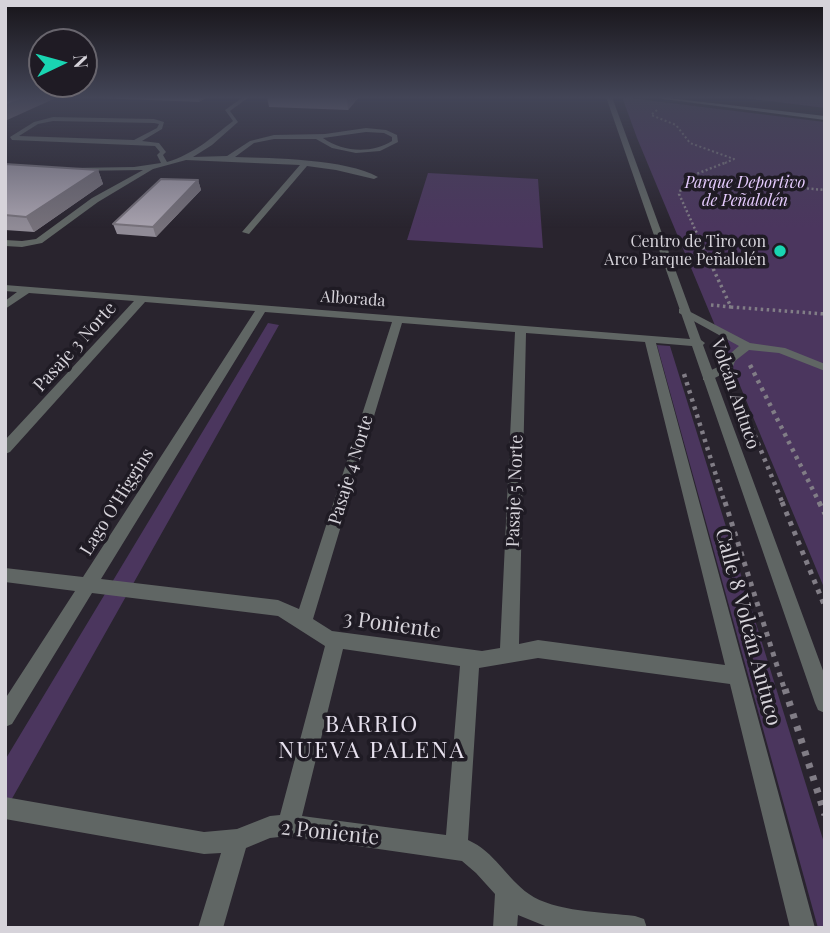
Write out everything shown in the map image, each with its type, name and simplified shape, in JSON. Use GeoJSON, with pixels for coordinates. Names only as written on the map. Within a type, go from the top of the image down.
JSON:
{"type":"FeatureCollection","features":[{"type":"Feature","properties":{"kind":"street"},"geometry":{"type":"LineString","coordinates":[[90,141],[157,144],[163,152],[159,164]]}},
{"type":"Feature","properties":{"kind":"street"},"geometry":{"type":"LineString","coordinates":[[68,169],[105,170],[159,164],[194,154],[211,141]]}},
{"type":"Feature","properties":{"kind":"street"},"geometry":{"type":"LineString","coordinates":[[229,159],[255,141]]}},
{"type":"Feature","properties":{"kind":"street"},"geometry":{"type":"LineString","coordinates":[[321,141],[324,145],[349,150],[379,151],[395,141]]}},
{"type":"Feature","properties":{"kind":"street","name":"Volcán Antuco"},"geometry":{"type":"LineString","coordinates":[[624,141],[683,311],[699,343],[707,377],[825,703]]}},
{"type":"Feature","properties":{"kind":"street"},"geometry":{"type":"LineString","coordinates":[[177,160],[229,159],[304,165],[363,172],[374,177]]}},
{"type":"Feature","properties":{"kind":"street"},"geometry":{"type":"LineString","coordinates":[[5,243],[40,241],[95,200],[159,164]]}},
{"type":"Feature","properties":{"kind":"street"},"geometry":{"type":"LineString","coordinates":[[246,233],[304,165]]}},
{"type":"Feature","properties":{"kind":"street","name":"Alborada"},"geometry":{"type":"LineString","coordinates":[[5,288],[699,343]]}},
{"type":"Feature","properties":{"kind":"street"},"geometry":{"type":"LineString","coordinates":[[5,306],[26,290]]}},
{"type":"Feature","properties":{"kind":"street","name":"Pasaje 3 Norte"},"geometry":{"type":"LineString","coordinates":[[5,449],[142,299]]}},
{"type":"Feature","properties":{"kind":"street","name":"Lago O'Higgins"},"geometry":{"type":"LineString","coordinates":[[5,717],[262,308]]}},
{"type":"Feature","properties":{"kind":"street"},"geometry":{"type":"LineString","coordinates":[[683,311],[744,349],[781,350],[825,368]]}},
{"type":"Feature","properties":{"kind":"street","name":"Pasaje 4 Norte"},"geometry":{"type":"LineString","coordinates":[[304,621],[398,318]]}},
{"type":"Feature","properties":{"kind":"street","name":"Pasaje 5 Norte"},"geometry":{"type":"LineString","coordinates":[[509,655],[522,328]]}},
{"type":"Feature","properties":{"kind":"street","name":"Calle 8 Volcán Antuco"},"geometry":{"type":"LineString","coordinates":[[649,338],[803,928]]}},
{"type":"Feature","properties":{"kind":"street"},"geometry":{"type":"LineString","coordinates":[[707,377],[728,367],[729,360],[744,349]]}},
{"type":"Feature","properties":{"kind":"street","name":"3 Poniente"},"geometry":{"type":"LineString","coordinates":[[5,575],[278,608],[289,611],[320,635],[336,640],[470,659],[494,659],[538,649],[737,676]]}},
{"type":"Feature","properties":{"kind":"street"},"geometry":{"type":"LineString","coordinates":[[288,825],[336,640]]}},
{"type":"Feature","properties":{"kind":"street"},"geometry":{"type":"LineString","coordinates":[[456,848],[470,659]]}},
{"type":"Feature","properties":{"kind":"street","name":"2 Poniente"},"geometry":{"type":"LineString","coordinates":[[5,808],[204,843],[237,840],[270,827],[288,825],[456,848],[466,850],[484,862],[506,889],[524,905],[536,911],[635,928]]}},
{"type":"Feature","properties":{"kind":"street"},"geometry":{"type":"LineString","coordinates":[[210,928],[237,840]]}},
{"type":"Feature","properties":{"kind":"street"},"geometry":{"type":"LineString","coordinates":[[505,928],[506,889]]}},
{"type":"Feature","properties":{"kind":"path"},"geometry":{"type":"LineString","coordinates":[[688,141],[734,159],[686,178],[679,194],[731,307],[825,314]]}},
{"type":"Feature","properties":{"kind":"path"},"geometry":{"type":"LineString","coordinates":[[686,178],[825,190]]}},
{"type":"Feature","properties":{"kind":"path"},"geometry":{"type":"LineString","coordinates":[[673,340],[825,815]]}},
{"type":"Feature","properties":{"kind":"path"},"geometry":{"type":"LineString","coordinates":[[744,349],[825,514]]}},
{"type":"Feature","properties":{"kind":"path"},"geometry":{"type":"LineString","coordinates":[[748,418],[825,607]]}},
{"type":"Feature","properties":{"kind":"green space","name":"Parque Deportivo de Peñalolén"},"geometry":{"type":"Polygon","coordinates":[[[638,141],[825,141],[825,590],[638,141]]]}},
{"type":"Feature","properties":{"kind":"green space"},"geometry":{"type":"Polygon","coordinates":[[[428,173],[538,179],[543,248],[407,240],[428,173]]]}},
{"type":"Feature","properties":{"kind":"green space"},"geometry":{"type":"Polygon","coordinates":[[[268,323],[279,325],[5,811],[5,760],[268,323]]]}},
{"type":"Feature","properties":{"kind":"green space"},"geometry":{"type":"Polygon","coordinates":[[[657,345],[670,346],[825,846],[825,928],[818,928],[657,345]]]}},
{"type":"Feature","properties":{"kind":"building"},"geometry":{"type":"Polygon","coordinates":[[[5,164],[98,170],[26,217],[5,215],[5,164]]]}},
{"type":"Feature","properties":{"kind":"building"},"geometry":{"type":"Polygon","coordinates":[[[161,179],[198,180],[153,227],[113,224],[161,179]]]}},
{"type":"Feature","properties":{"kind":"place","name":"Centro de Tiro con Arco Parque Peñalolén"},"geometry":{"type":"Point","coordinates":[780,251]}},
{"type":"Feature","properties":{"kind":"district","name":"BARRIO NUEVA PALENA"},"geometry":{"type":"Point","coordinates":[372,738]}}]}
